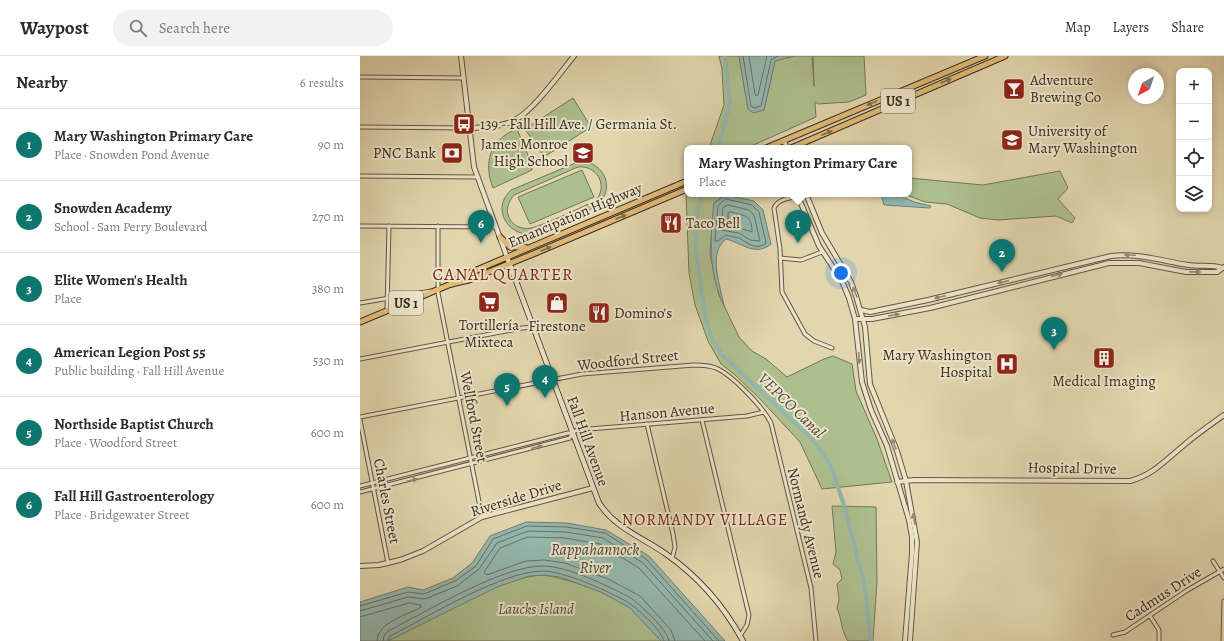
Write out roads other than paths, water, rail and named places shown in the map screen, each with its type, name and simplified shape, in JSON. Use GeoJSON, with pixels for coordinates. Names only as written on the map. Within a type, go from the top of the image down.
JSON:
{"type":"FeatureCollection","features":[{"type":"Feature","properties":{"kind":"main road","name":"US 1"},"geometry":{"type":"LineString","coordinates":[[778,145],[985,56]]}},
{"type":"Feature","properties":{"kind":"main road","name":"US 1"},"geometry":{"type":"LineString","coordinates":[[798,145],[1005,56]]}},
{"type":"Feature","properties":{"kind":"main road","name":"Emancipation Highway"},"geometry":{"type":"LineString","coordinates":[[451,284],[460,277],[684,182]]}},
{"type":"Feature","properties":{"kind":"main road","name":"Emancipation Highway"},"geometry":{"type":"LineString","coordinates":[[360,322],[438,289],[469,280],[684,190]]}},
{"type":"Feature","properties":{"kind":"main road"},"geometry":{"type":"LineString","coordinates":[[500,237],[512,248],[534,246]]}},
{"type":"Feature","properties":{"kind":"main road","name":"Fall Hill Avenue"},"geometry":{"type":"LineString","coordinates":[[507,257],[593,488],[605,512],[617,524],[672,559],[717,601],[741,639]]}},
{"type":"Feature","properties":{"kind":"street","name":"Fall Hill Avenue"},"geometry":{"type":"LineString","coordinates":[[461,56],[470,128],[471,153],[477,177],[507,257]]}},
{"type":"Feature","properties":{"kind":"street"},"geometry":{"type":"LineString","coordinates":[[360,127],[470,128],[501,125],[518,119],[527,111],[574,56]]}},
{"type":"Feature","properties":{"kind":"street"},"geometry":{"type":"LineString","coordinates":[[360,77],[464,78]]}},
{"type":"Feature","properties":{"kind":"street"},"geometry":{"type":"LineString","coordinates":[[784,141],[786,145]]}},
{"type":"Feature","properties":{"kind":"street"},"geometry":{"type":"LineString","coordinates":[[360,176],[477,177]]}},
{"type":"Feature","properties":{"kind":"street"},"geometry":{"type":"LineString","coordinates":[[792,197],[777,203],[774,208],[780,258],[782,292],[800,327],[809,337],[832,348]]}},
{"type":"Feature","properties":{"kind":"street"},"geometry":{"type":"LineString","coordinates":[[798,197],[822,252],[842,281],[856,319],[862,382],[871,410],[887,446],[909,520],[912,537],[905,641]]}},
{"type":"Feature","properties":{"kind":"street"},"geometry":{"type":"LineString","coordinates":[[807,197],[828,244],[851,282],[861,310],[864,320],[870,384],[897,451],[906,481],[917,542],[910,641]]}},
{"type":"Feature","properties":{"kind":"street"},"geometry":{"type":"LineString","coordinates":[[360,226],[496,227]]}},
{"type":"Feature","properties":{"kind":"street"},"geometry":{"type":"LineString","coordinates":[[387,311],[389,226]]}},
{"type":"Feature","properties":{"kind":"street","name":"Wellford Street"},"geometry":{"type":"LineString","coordinates":[[438,226],[438,289],[482,517]]}},
{"type":"Feature","properties":{"kind":"street"},"geometry":{"type":"LineString","coordinates":[[780,258],[801,260],[822,252]]}},
{"type":"Feature","properties":{"kind":"street"},"geometry":{"type":"LineString","coordinates":[[861,310],[870,312],[928,300],[1111,256],[1141,255],[1188,265],[1216,266],[1223,268]]}},
{"type":"Feature","properties":{"kind":"street"},"geometry":{"type":"LineString","coordinates":[[856,319],[864,320],[930,308],[1109,263],[1129,261],[1186,272],[1217,272],[1223,268]]}},
{"type":"Feature","properties":{"kind":"street"},"geometry":{"type":"LineString","coordinates":[[360,303],[438,289]]}},
{"type":"Feature","properties":{"kind":"street"},"geometry":{"type":"LineString","coordinates":[[360,360],[448,342],[534,327]]}},
{"type":"Feature","properties":{"kind":"street","name":"Woodford Street"},"geometry":{"type":"LineString","coordinates":[[360,418],[582,374],[687,365],[710,366],[725,373],[764,412]]}},
{"type":"Feature","properties":{"kind":"street","name":"Hanson Avenue"},"geometry":{"type":"LineString","coordinates":[[360,486],[373,484],[572,433],[577,430],[702,420],[764,412]]}},
{"type":"Feature","properties":{"kind":"street","name":"Normandy Avenue"},"geometry":{"type":"LineString","coordinates":[[764,412],[770,423],[811,588],[816,641]]}},
{"type":"Feature","properties":{"kind":"street","name":"Hospital Drive"},"geometry":{"type":"LineString","coordinates":[[898,482],[1130,481],[1142,478],[1156,470],[1184,445],[1224,415]]}},
{"type":"Feature","properties":{"kind":"street","name":"Charles Street"},"geometry":{"type":"LineString","coordinates":[[360,418],[388,563]]}},
{"type":"Feature","properties":{"kind":"street"},"geometry":{"type":"LineString","coordinates":[[702,420],[749,615],[747,625],[741,639]]}},
{"type":"Feature","properties":{"kind":"street"},"geometry":{"type":"LineString","coordinates":[[646,424],[673,534],[675,547],[672,559]]}},
{"type":"Feature","properties":{"kind":"street","name":"Hanson Avenue"},"geometry":{"type":"LineString","coordinates":[[360,492],[570,438],[572,433]]}},
{"type":"Feature","properties":{"kind":"street","name":"Riverside Drive"},"geometry":{"type":"LineString","coordinates":[[360,566],[388,563],[423,551],[482,517],[593,488]]}},
{"type":"Feature","properties":{"kind":"street"},"geometry":{"type":"LineString","coordinates":[[1213,561],[1224,578]]}},
{"type":"Feature","properties":{"kind":"street","name":"Cadmus Drive"},"geometry":{"type":"LineString","coordinates":[[1113,635],[1125,632],[1166,604],[1220,570],[1224,569]]}},
{"type":"Feature","properties":{"kind":"street"},"geometry":{"type":"LineString","coordinates":[[1223,641],[1224,600]]}},
{"type":"Feature","properties":{"kind":"street"},"geometry":{"type":"LineString","coordinates":[[1150,616],[1159,630],[1159,641]]}},
{"type":"Feature","properties":{"kind":"water"},"geometry":{"type":"Polygon","coordinates":[[[739,56],[794,56],[775,61],[764,110],[753,113],[748,109],[739,56]]]}},
{"type":"Feature","properties":{"kind":"water"},"geometry":{"type":"Polygon","coordinates":[[[723,197],[735,197],[754,201],[763,210],[771,244],[765,248],[754,249],[726,239],[720,245],[716,261],[718,280],[724,306],[715,280],[713,268],[711,242],[714,203],[723,197]]]}},
{"type":"Feature","properties":{"kind":"water"},"geometry":{"type":"Polygon","coordinates":[[[882,197],[903,197],[914,202],[931,206],[930,208],[884,205],[882,197]]]}},
{"type":"Feature","properties":{"kind":"water","name":"Rappahannock River"},"geometry":{"type":"Polygon","coordinates":[[[526,522],[567,523],[606,530],[649,556],[725,641],[661,641],[630,608],[601,592],[560,577],[543,575],[529,576],[497,587],[388,641],[360,641],[360,602],[408,587],[423,590],[453,578],[472,563],[490,536],[526,522]]]}},
{"type":"Feature","properties":{"kind":"waterway","name":"VEPCO Canal"},"geometry":{"type":"LineString","coordinates":[[719,145],[730,102],[725,56]]}},
{"type":"Feature","properties":{"kind":"waterway","name":"VEPCO Canal"},"geometry":{"type":"LineString","coordinates":[[701,197],[696,220],[696,251],[705,316],[712,339],[722,355],[808,435],[830,464],[843,502],[864,582],[871,641]]}},
{"type":"Feature","properties":{"kind":"place","name":"Adventure Brewing Co"},"geometry":{"type":"Point","coordinates":[1014,89]}},
{"type":"Feature","properties":{"kind":"place","name":"139 - Fall Hill Ave. / Germania St."},"geometry":{"type":"Point","coordinates":[464,124]}},
{"type":"Feature","properties":{"kind":"place","name":"University of Mary Washington"},"geometry":{"type":"Point","coordinates":[1012,140]}},
{"type":"Feature","properties":{"kind":"place","name":"PNC Bank"},"geometry":{"type":"Point","coordinates":[452,153]}},
{"type":"Feature","properties":{"kind":"place","name":"James Monroe High School"},"geometry":{"type":"Point","coordinates":[583,153]}},
{"type":"Feature","properties":{"kind":"place","name":"Taco Bell"},"geometry":{"type":"Point","coordinates":[671,223]}},
{"type":"Feature","properties":{"kind":"place","name":"Fall Hill Gastroenterology"},"geometry":{"type":"Point","coordinates":[481,243]}},
{"type":"Feature","properties":{"kind":"place","name":"Mary Washington Primary Care"},"geometry":{"type":"Point","coordinates":[798,243]}},
{"type":"Feature","properties":{"kind":"place","name":"Snowden Academy"},"geometry":{"type":"Point","coordinates":[1002,272]}},
{"type":"Feature","properties":{"kind":"place","name":"Tortillería Mixteca"},"geometry":{"type":"Point","coordinates":[489,302]}},
{"type":"Feature","properties":{"kind":"place","name":"Firestone"},"geometry":{"type":"Point","coordinates":[557,303]}},
{"type":"Feature","properties":{"kind":"place","name":"Domino's"},"geometry":{"type":"Point","coordinates":[599,313]}},
{"type":"Feature","properties":{"kind":"place","name":"Elite Women's Health"},"geometry":{"type":"Point","coordinates":[1054,350]}},
{"type":"Feature","properties":{"kind":"place","name":"Medical Imaging"},"geometry":{"type":"Point","coordinates":[1104,358]}},
{"type":"Feature","properties":{"kind":"place","name":"Mary Washington Hospital"},"geometry":{"type":"Point","coordinates":[1007,364]}},
{"type":"Feature","properties":{"kind":"place","name":"American Legion Post 55"},"geometry":{"type":"Point","coordinates":[545,398]}},
{"type":"Feature","properties":{"kind":"place","name":"Northside Baptist Church"},"geometry":{"type":"Point","coordinates":[507,406]}},
{"type":"Feature","properties":{"kind":"district","name":"CANAL QUARTER"},"geometry":{"type":"Point","coordinates":[503,274]}},
{"type":"Feature","properties":{"kind":"district","name":"NORMANDY VILLAGE"},"geometry":{"type":"Point","coordinates":[705,519]}},
{"type":"Feature","properties":{"kind":"park label","name":"Laucks Island"},"geometry":{"type":"Point","coordinates":[536,609]}}]}
